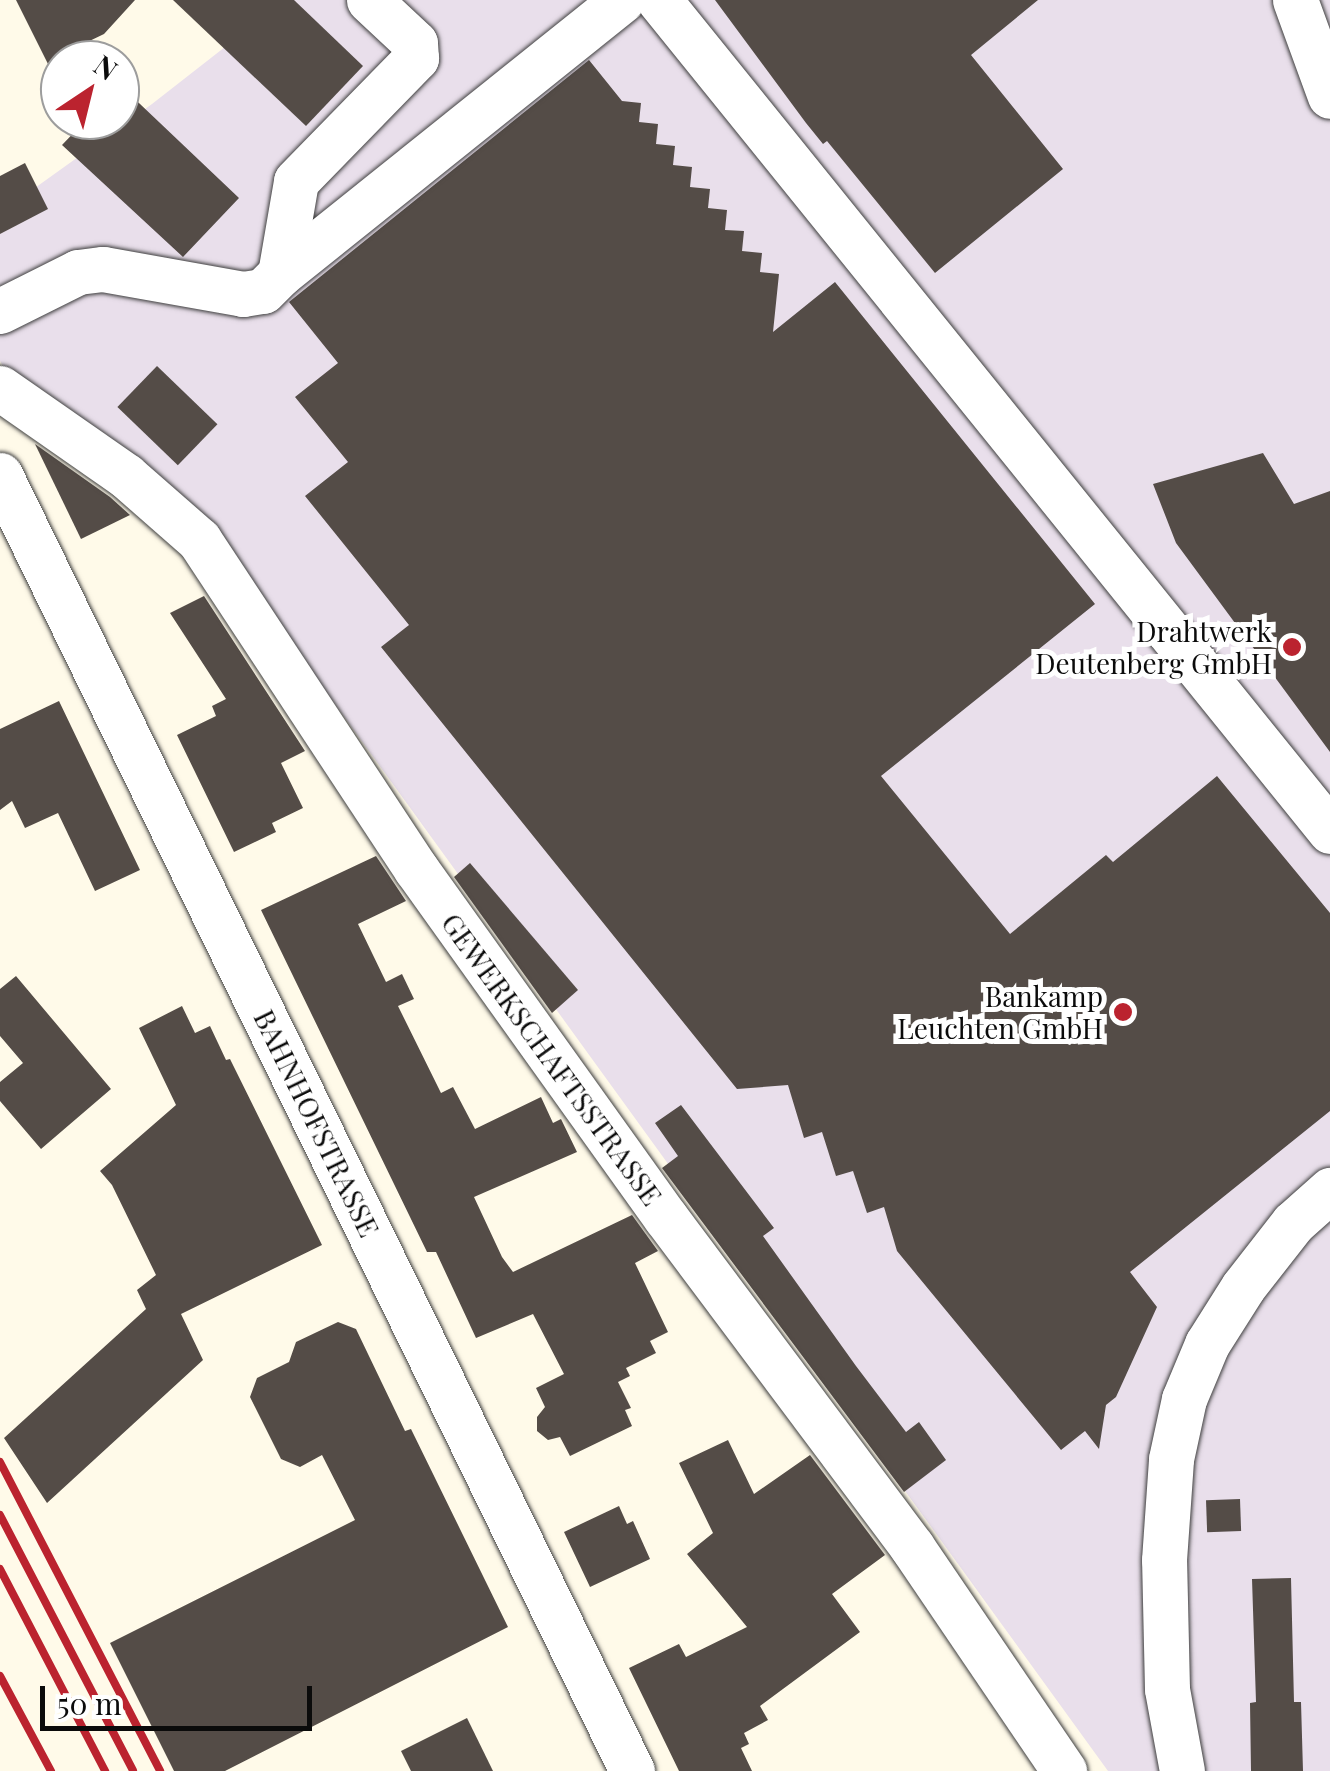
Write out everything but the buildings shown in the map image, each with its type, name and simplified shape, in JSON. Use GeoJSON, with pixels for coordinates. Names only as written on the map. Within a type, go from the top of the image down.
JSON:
{"type":"FeatureCollection","features":[{"type":"Feature","properties":{"kind":"street"},"geometry":{"type":"LineString","coordinates":[[280,274],[296,180],[416,58],[415,43],[369,0]]}},
{"type":"Feature","properties":{"kind":"street"},"geometry":{"type":"LineString","coordinates":[[0,311],[78,272],[103,269],[243,294],[263,291],[622,0]]}},
{"type":"Feature","properties":{"kind":"street"},"geometry":{"type":"LineString","coordinates":[[659,0],[1330,831]]}},
{"type":"Feature","properties":{"kind":"street"},"geometry":{"type":"LineString","coordinates":[[1294,0],[1330,96]]}},
{"type":"Feature","properties":{"kind":"street","name":"GEWERKSCHAFTSSTRASSE"},"geometry":{"type":"LineString","coordinates":[[0,388],[126,476],[198,540],[427,885],[666,1218],[912,1547],[1064,1771]]}},
{"type":"Feature","properties":{"kind":"street","name":"BAHNHOFSTRASSE"},"geometry":{"type":"LineString","coordinates":[[0,475],[632,1771]]}},
{"type":"Feature","properties":{"kind":"street"},"geometry":{"type":"LineString","coordinates":[[1182,1771],[1167,1689],[1164,1560],[1171,1459],[1184,1399],[1208,1344],[1243,1286],[1293,1223],[1330,1190]]}},
{"type":"Feature","properties":{"kind":"shaded area"},"geometry":{"type":"Polygon","coordinates":[[[285,0],[1330,0],[1330,1771],[1108,1771],[208,529],[15,386],[0,361],[0,213],[102,140],[140,140],[140,113],[285,0]]]}},
{"type":"Feature","properties":{"kind":"railway"},"geometry":{"type":"LineString","coordinates":[[0,1462],[160,1771]]}},
{"type":"Feature","properties":{"kind":"railway"},"geometry":{"type":"LineString","coordinates":[[0,1515],[133,1771]]}},
{"type":"Feature","properties":{"kind":"railway"},"geometry":{"type":"LineString","coordinates":[[0,1569],[105,1771]]}},
{"type":"Feature","properties":{"kind":"railway"},"geometry":{"type":"LineString","coordinates":[[0,1676],[51,1771]]}},
{"type":"Feature","properties":{"kind":"place","name":"Drahtwerk Deutenberg GmbH"},"geometry":{"type":"Point","coordinates":[1292,647]}},
{"type":"Feature","properties":{"kind":"place","name":"Bankamp Leuchten GmbH"},"geometry":{"type":"Point","coordinates":[1123,1012]}}]}
